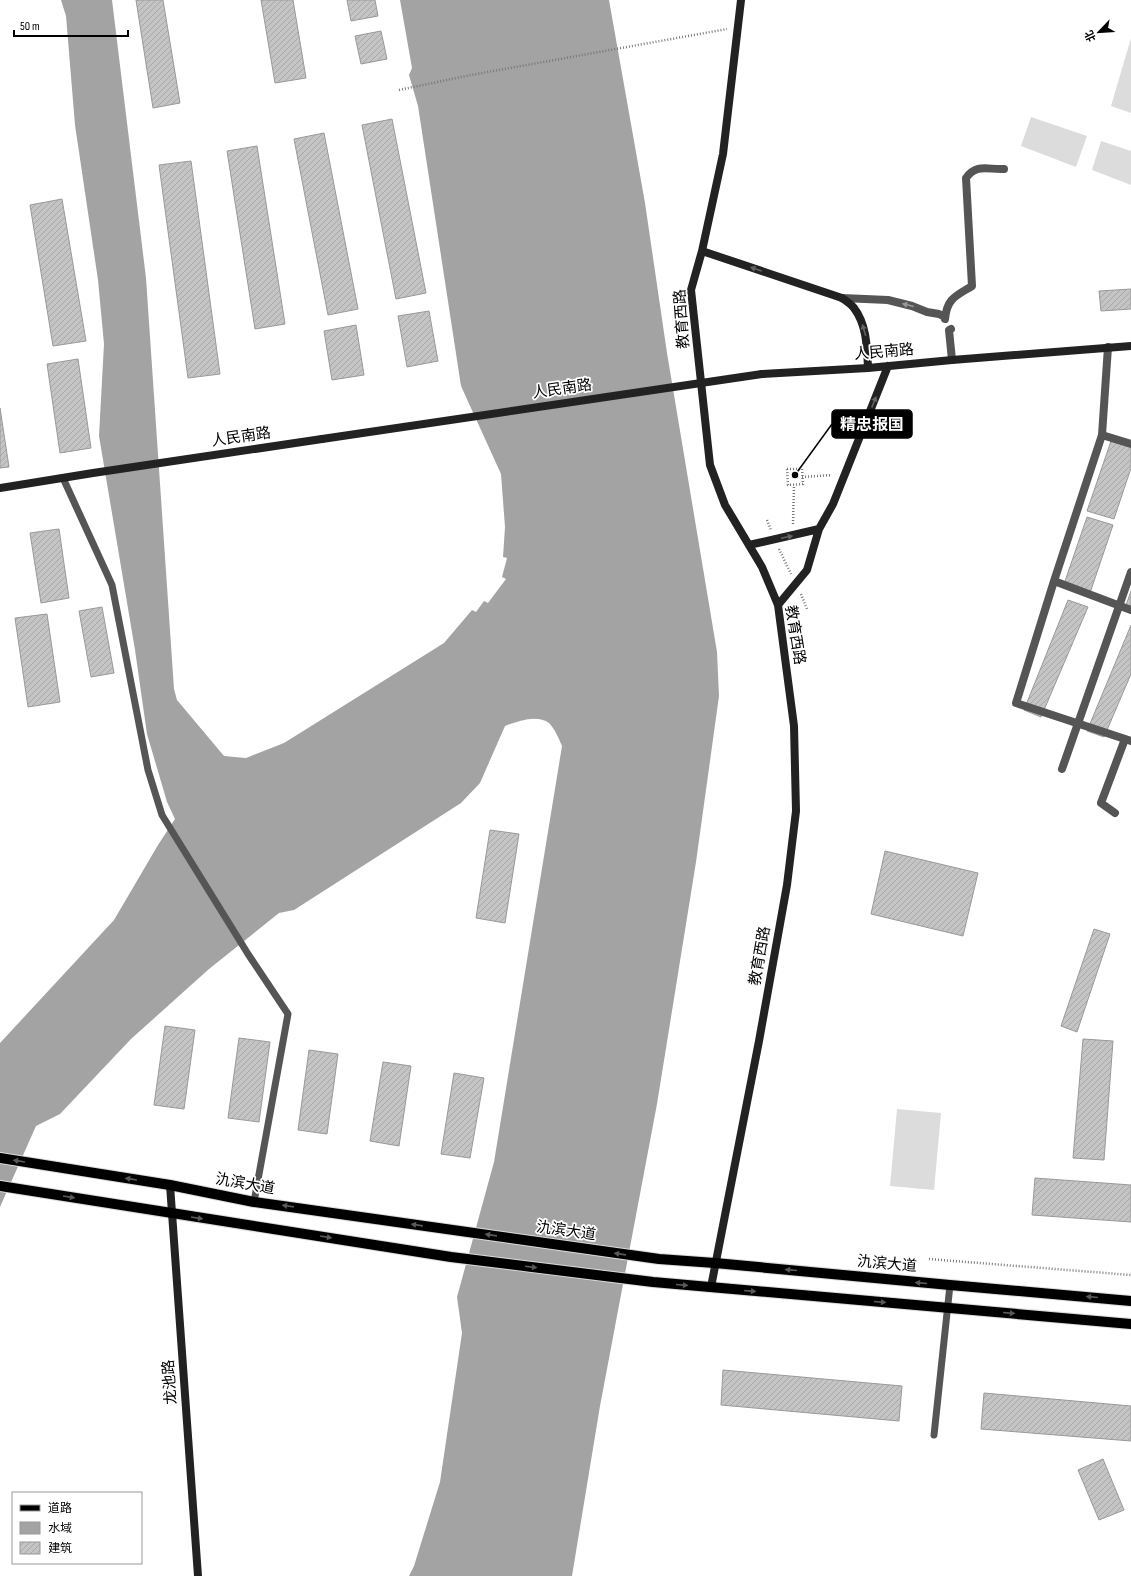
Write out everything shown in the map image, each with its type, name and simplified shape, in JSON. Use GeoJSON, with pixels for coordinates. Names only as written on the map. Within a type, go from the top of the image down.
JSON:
{"type":"FeatureCollection","features":[{"type":"Feature","properties":{"kind":"main road","name":"教育西路"},"geometry":{"type":"LineString","coordinates":[[711,1287],[787,885],[796,811],[794,726],[778,605],[762,567],[725,505],[710,465],[691,290],[702,251],[723,154],[741,0]]}},
{"type":"Feature","properties":{"kind":"main road"},"geometry":{"type":"LineString","coordinates":[[702,251],[842,298],[854,308],[861,321],[867,340],[868,368]]}},
{"type":"Feature","properties":{"kind":"main road","name":"人民南路"},"geometry":{"type":"LineString","coordinates":[[0,488],[170,461],[762,374],[868,368],[1131,346]]}},
{"type":"Feature","properties":{"kind":"main road"},"geometry":{"type":"LineString","coordinates":[[778,605],[807,570],[819,529],[833,504],[888,366]]}},
{"type":"Feature","properties":{"kind":"main road"},"geometry":{"type":"LineString","coordinates":[[749,546],[819,529]]}},
{"type":"Feature","properties":{"kind":"main road","name":"氿滨大道"},"geometry":{"type":"LineString","coordinates":[[0,1158],[170,1186],[254,1202],[659,1259],[1131,1301]]}},
{"type":"Feature","properties":{"kind":"main road"},"geometry":{"type":"LineString","coordinates":[[0,1186],[451,1257],[653,1282],[1131,1324]]}},
{"type":"Feature","properties":{"kind":"main road","name":"龙池路"},"geometry":{"type":"LineString","coordinates":[[170,1186],[198,1576]]}},
{"type":"Feature","properties":{"kind":"street"},"geometry":{"type":"LineString","coordinates":[[952,360],[947,321],[950,301],[972,286],[965,191],[966,178],[971,171],[977,168],[1004,170]]}},
{"type":"Feature","properties":{"kind":"street"},"geometry":{"type":"LineString","coordinates":[[842,298],[888,300],[912,306],[926,312],[939,314],[947,321]]}},
{"type":"Feature","properties":{"kind":"street"},"geometry":{"type":"LineString","coordinates":[[1108,347],[1102,435],[1016,703],[1078,722],[1128,740],[1102,803],[1115,813]]}},
{"type":"Feature","properties":{"kind":"street"},"geometry":{"type":"LineString","coordinates":[[1102,435],[1131,444]]}},
{"type":"Feature","properties":{"kind":"street"},"geometry":{"type":"LineString","coordinates":[[1062,769],[1131,572]]}},
{"type":"Feature","properties":{"kind":"street"},"geometry":{"type":"LineString","coordinates":[[1054,581],[1131,610]]}},
{"type":"Feature","properties":{"kind":"lane"},"geometry":{"type":"LineString","coordinates":[[63,478],[112,585],[148,770],[162,815],[248,954],[288,1014],[254,1202]]}},
{"type":"Feature","properties":{"kind":"lane"},"geometry":{"type":"LineString","coordinates":[[934,1435],[950,1285]]}},
{"type":"Feature","properties":{"kind":"path"},"geometry":{"type":"LineString","coordinates":[[399,90],[479,74],[738,28]]}},
{"type":"Feature","properties":{"kind":"path"},"geometry":{"type":"LineString","coordinates":[[802,469],[802,477],[803,484],[788,485],[787,470],[802,469]]}},
{"type":"Feature","properties":{"kind":"path"},"geometry":{"type":"LineString","coordinates":[[802,477],[844,474]]}},
{"type":"Feature","properties":{"kind":"path"},"geometry":{"type":"LineString","coordinates":[[793,536],[794,485]]}},
{"type":"Feature","properties":{"kind":"path"},"geometry":{"type":"LineString","coordinates":[[767,520],[807,608]]}},
{"type":"Feature","properties":{"kind":"path"},"geometry":{"type":"LineString","coordinates":[[929,1260],[1131,1275]]}},
{"type":"Feature","properties":{"kind":"shaded area"},"geometry":{"type":"Polygon","coordinates":[[[1131,38],[1131,113],[1111,106],[1131,38]]]}},
{"type":"Feature","properties":{"kind":"shaded area"},"geometry":{"type":"Polygon","coordinates":[[[1031,117],[1087,136],[1076,167],[1021,146],[1031,117]]]}},
{"type":"Feature","properties":{"kind":"shaded area"},"geometry":{"type":"Polygon","coordinates":[[[1101,141],[1131,151],[1131,185],[1092,170],[1101,141]]]}},
{"type":"Feature","properties":{"kind":"shaded area"},"geometry":{"type":"Polygon","coordinates":[[[897,1109],[941,1113],[934,1190],[890,1186],[897,1109]]]}},
{"type":"Feature","properties":{"kind":"water"},"geometry":{"type":"Polygon","coordinates":[[[61,0],[112,0],[146,278],[174,689],[177,700],[224,756],[246,758],[284,743],[444,643],[472,610],[476,612],[484,601],[488,603],[506,579],[502,577],[507,558],[503,557],[505,527],[501,474],[461,386],[418,106],[409,75],[412,68],[400,0],[609,0],[645,203],[667,353],[717,652],[719,696],[696,862],[657,1104],[600,1406],[572,1576],[409,1576],[414,1566],[440,1482],[462,1333],[457,1297],[494,1162],[562,746],[555,731],[549,723],[539,719],[527,719],[505,726],[480,783],[461,803],[294,910],[279,913],[209,969],[131,1039],[60,1114],[36,1126],[0,1207],[0,1043],[114,920],[175,819],[167,802],[147,734],[135,650],[99,436],[104,344],[98,280],[75,125],[66,16],[61,0]]]}},
{"type":"Feature","properties":{"kind":"building"},"geometry":{"type":"Polygon","coordinates":[[[136,0],[163,0],[180,103],[153,108],[136,0]]]}},
{"type":"Feature","properties":{"kind":"building"},"geometry":{"type":"Polygon","coordinates":[[[261,0],[293,0],[306,78],[275,83],[261,0]]]}},
{"type":"Feature","properties":{"kind":"building"},"geometry":{"type":"Polygon","coordinates":[[[347,0],[375,0],[378,16],[351,21],[347,0]]]}},
{"type":"Feature","properties":{"kind":"building"},"geometry":{"type":"Polygon","coordinates":[[[381,31],[387,59],[361,64],[355,36],[381,31]]]}},
{"type":"Feature","properties":{"kind":"building"},"geometry":{"type":"Polygon","coordinates":[[[392,119],[426,293],[396,299],[362,125],[392,119]]]}},
{"type":"Feature","properties":{"kind":"building"},"geometry":{"type":"Polygon","coordinates":[[[324,133],[358,309],[328,315],[294,139],[324,133]]]}},
{"type":"Feature","properties":{"kind":"building"},"geometry":{"type":"Polygon","coordinates":[[[257,146],[285,324],[255,329],[227,151],[257,146]]]}},
{"type":"Feature","properties":{"kind":"building"},"geometry":{"type":"Polygon","coordinates":[[[191,161],[220,374],[188,378],[159,165],[191,161]]]}},
{"type":"Feature","properties":{"kind":"building"},"geometry":{"type":"Polygon","coordinates":[[[62,199],[86,341],[53,346],[30,205],[62,199]]]}},
{"type":"Feature","properties":{"kind":"building"},"geometry":{"type":"Polygon","coordinates":[[[1131,289],[1131,309],[1101,311],[1099,291],[1131,289]]]}},
{"type":"Feature","properties":{"kind":"building"},"geometry":{"type":"Polygon","coordinates":[[[429,311],[438,361],[407,367],[398,316],[429,311]]]}},
{"type":"Feature","properties":{"kind":"building"},"geometry":{"type":"Polygon","coordinates":[[[356,325],[364,375],[332,380],[324,331],[356,325]]]}},
{"type":"Feature","properties":{"kind":"building"},"geometry":{"type":"Polygon","coordinates":[[[78,359],[91,448],[60,453],[47,364],[78,359]]]}},
{"type":"Feature","properties":{"kind":"building"},"geometry":{"type":"Polygon","coordinates":[[[0,408],[9,467],[0,468],[0,408]]]}},
{"type":"Feature","properties":{"kind":"building"},"geometry":{"type":"Polygon","coordinates":[[[1111,441],[1131,447],[1131,468],[1114,519],[1087,511],[1111,441]]]}},
{"type":"Feature","properties":{"kind":"building"},"geometry":{"type":"Polygon","coordinates":[[[1087,517],[1113,525],[1089,596],[1063,587],[1087,517]]]}},
{"type":"Feature","properties":{"kind":"building"},"geometry":{"type":"Polygon","coordinates":[[[59,529],[69,598],[41,603],[30,533],[59,529]]]}},
{"type":"Feature","properties":{"kind":"building"},"geometry":{"type":"Polygon","coordinates":[[[1131,591],[1131,613],[1124,611],[1131,591]]]}},
{"type":"Feature","properties":{"kind":"building"},"geometry":{"type":"Polygon","coordinates":[[[1068,600],[1088,607],[1041,717],[1024,710],[1068,600]]]}},
{"type":"Feature","properties":{"kind":"building"},"geometry":{"type":"Polygon","coordinates":[[[102,607],[114,673],[91,677],[79,611],[102,607]]]}},
{"type":"Feature","properties":{"kind":"building"},"geometry":{"type":"Polygon","coordinates":[[[47,614],[60,702],[28,707],[15,618],[47,614]]]}},
{"type":"Feature","properties":{"kind":"building"},"geometry":{"type":"Polygon","coordinates":[[[1131,625],[1131,674],[1104,737],[1087,731],[1131,625]]]}},
{"type":"Feature","properties":{"kind":"building"},"geometry":{"type":"Polygon","coordinates":[[[490,830],[519,834],[505,923],[476,918],[490,830]]]}},
{"type":"Feature","properties":{"kind":"building"},"geometry":{"type":"Polygon","coordinates":[[[885,851],[978,873],[963,936],[871,914],[885,851]]]}},
{"type":"Feature","properties":{"kind":"building"},"geometry":{"type":"Polygon","coordinates":[[[1094,929],[1110,934],[1077,1032],[1061,1026],[1094,929]]]}},
{"type":"Feature","properties":{"kind":"building"},"geometry":{"type":"Polygon","coordinates":[[[165,1026],[195,1030],[184,1109],[154,1105],[165,1026]]]}},
{"type":"Feature","properties":{"kind":"building"},"geometry":{"type":"Polygon","coordinates":[[[239,1038],[270,1042],[259,1122],[228,1118],[239,1038]]]}},
{"type":"Feature","properties":{"kind":"building"},"geometry":{"type":"Polygon","coordinates":[[[1083,1039],[1113,1041],[1104,1160],[1073,1158],[1083,1039]]]}},
{"type":"Feature","properties":{"kind":"building"},"geometry":{"type":"Polygon","coordinates":[[[309,1050],[338,1054],[327,1134],[298,1130],[309,1050]]]}},
{"type":"Feature","properties":{"kind":"building"},"geometry":{"type":"Polygon","coordinates":[[[383,1062],[411,1066],[399,1146],[370,1141],[383,1062]]]}},
{"type":"Feature","properties":{"kind":"building"},"geometry":{"type":"Polygon","coordinates":[[[454,1073],[484,1078],[470,1158],[441,1154],[454,1073]]]}},
{"type":"Feature","properties":{"kind":"building"},"geometry":{"type":"Polygon","coordinates":[[[1035,1178],[1131,1185],[1131,1222],[1032,1215],[1035,1178]]]}},
{"type":"Feature","properties":{"kind":"building"},"geometry":{"type":"Polygon","coordinates":[[[723,1370],[902,1386],[899,1421],[721,1405],[723,1370]]]}},
{"type":"Feature","properties":{"kind":"building"},"geometry":{"type":"Polygon","coordinates":[[[984,1393],[1131,1406],[1131,1441],[981,1429],[984,1393]]]}},
{"type":"Feature","properties":{"kind":"building"},"geometry":{"type":"Polygon","coordinates":[[[1103,1459],[1124,1510],[1099,1520],[1078,1470],[1103,1459]]]}},
{"type":"Feature","properties":{"kind":"place","name":"精忠报国"},"geometry":{"type":"Point","coordinates":[795,475]}}]}
